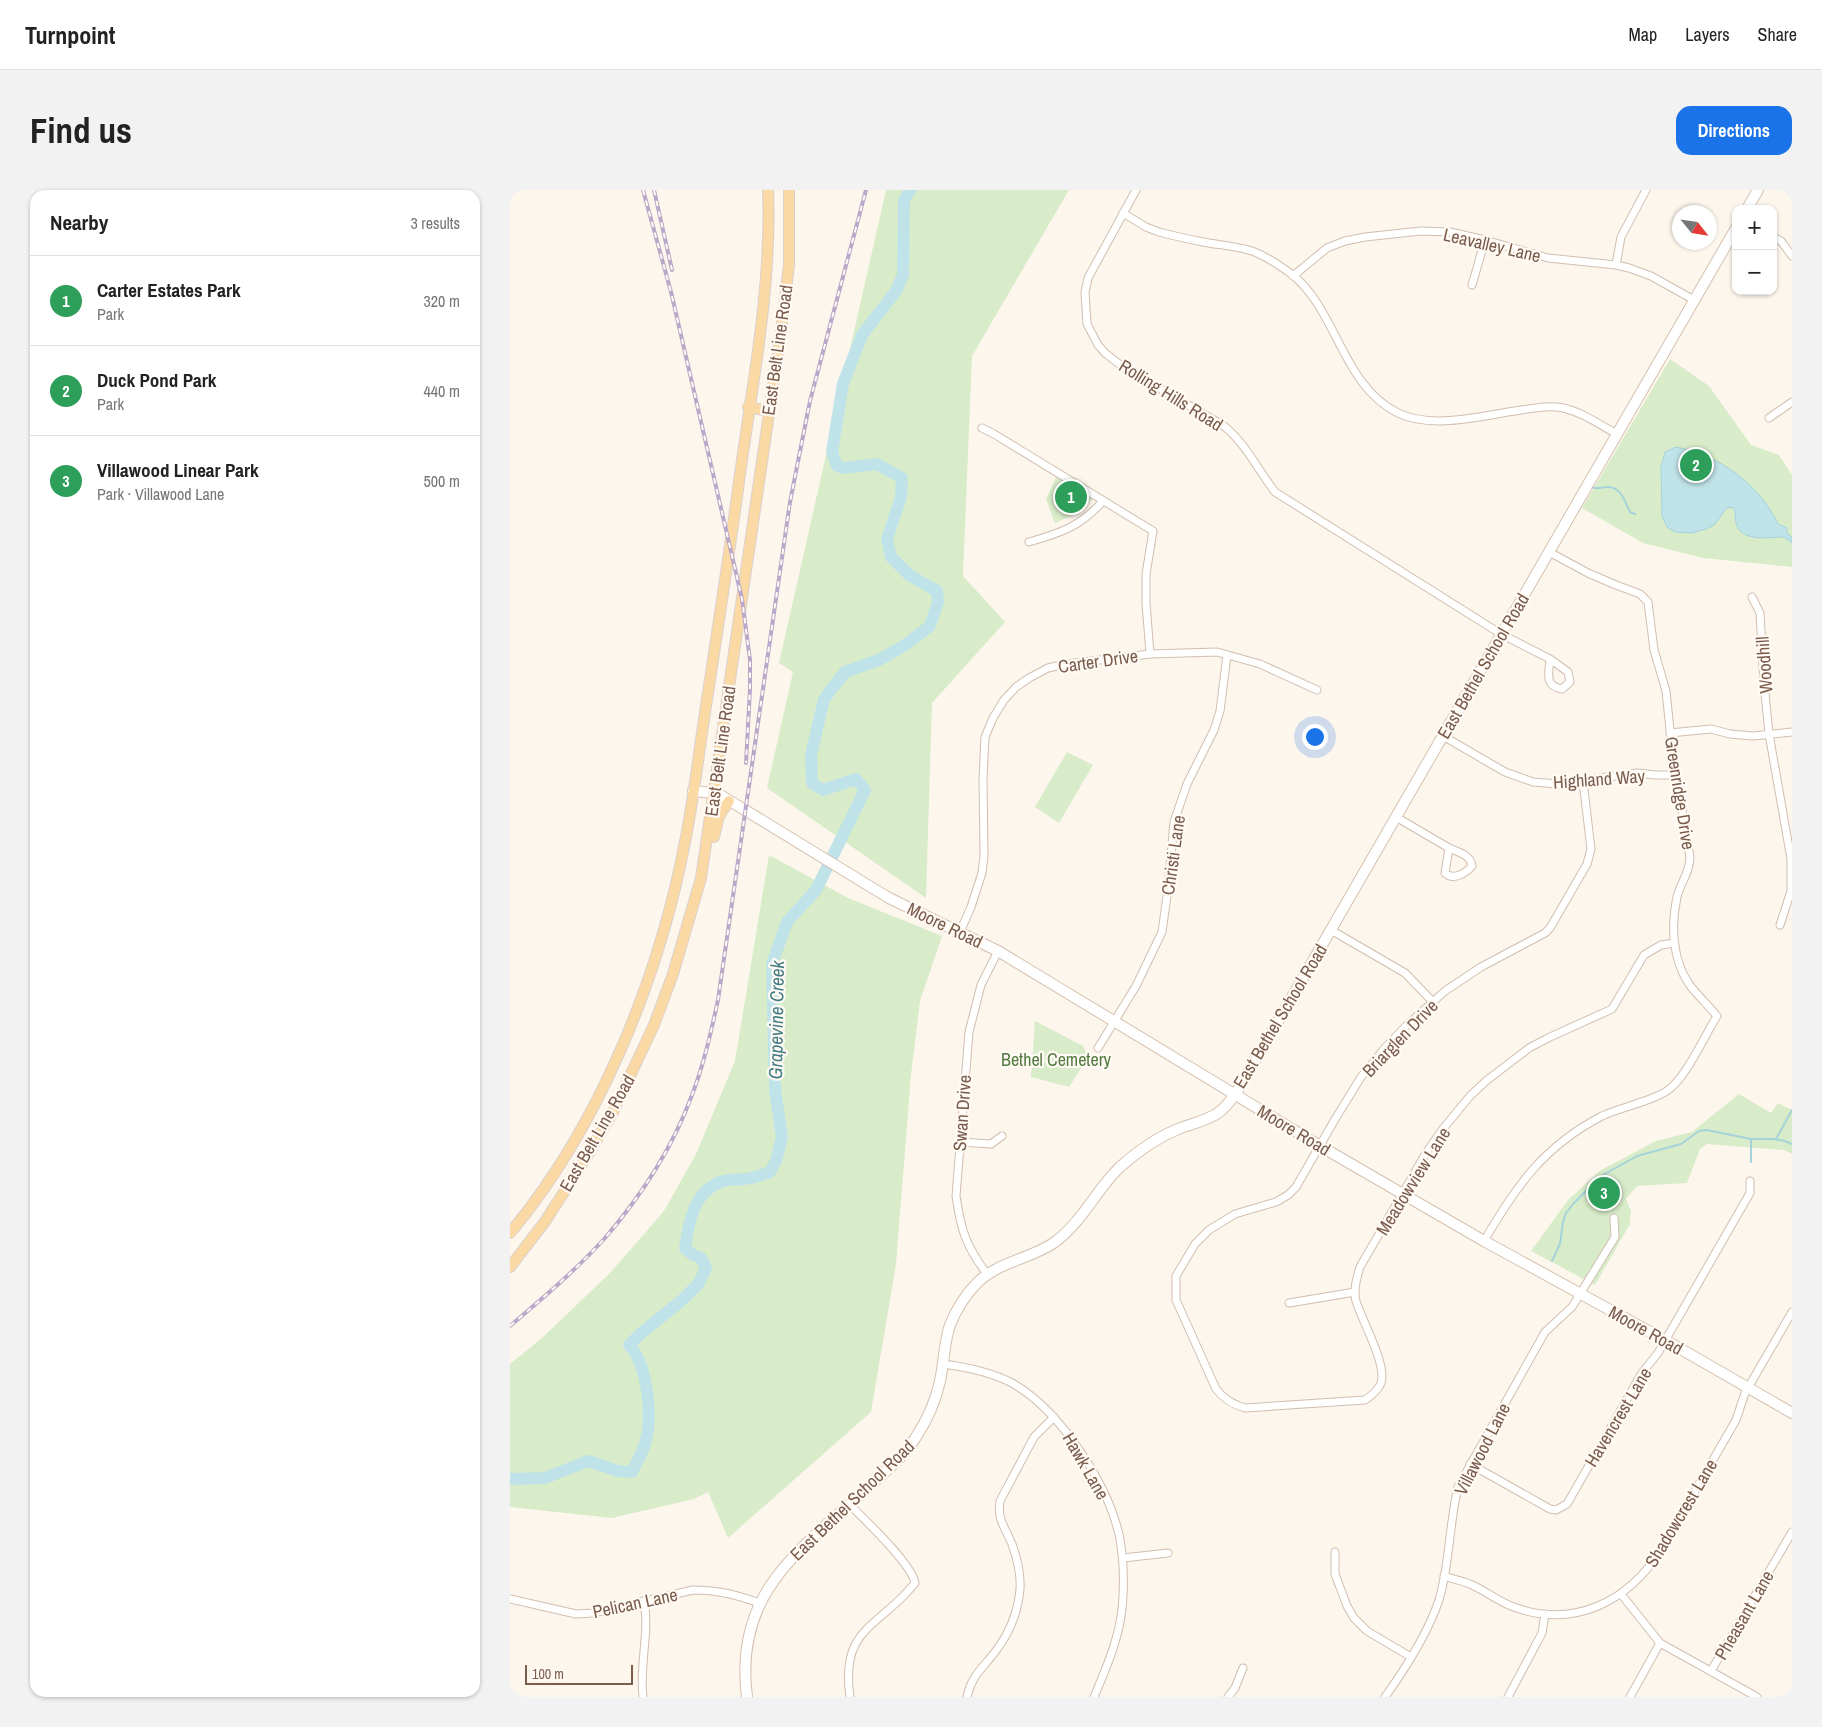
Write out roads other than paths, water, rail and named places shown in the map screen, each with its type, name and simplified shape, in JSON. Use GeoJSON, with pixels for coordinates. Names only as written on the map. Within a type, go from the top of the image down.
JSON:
{"type":"FeatureCollection","features":[{"type":"Feature","properties":{"kind":"main road","name":"East Belt Line Road"},"geometry":{"type":"LineString","coordinates":[[510,1233],[546,1188],[607,1081],[648,980],[669,909],[683,852],[730,547],[768,269],[768,190]]}},
{"type":"Feature","properties":{"kind":"main road","name":"East Belt Line Road"},"geometry":{"type":"LineString","coordinates":[[510,1267],[544,1223],[614,1110],[654,1025],[673,974],[700,878],[714,793],[789,264],[789,190]]}},
{"type":"Feature","properties":{"kind":"main road"},"geometry":{"type":"LineString","coordinates":[[748,408],[769,411]]}},
{"type":"Feature","properties":{"kind":"main road"},"geometry":{"type":"LineString","coordinates":[[700,878],[711,856],[719,816],[729,800]]}},
{"type":"Feature","properties":{"kind":"main road"},"geometry":{"type":"LineString","coordinates":[[546,1188],[561,1197]]}},
{"type":"Feature","properties":{"kind":"street","name":"Rolling Hills Road"},"geometry":{"type":"LineString","coordinates":[[1136,190],[1088,278],[1085,292],[1087,324],[1105,353],[1123,367],[1224,426],[1246,450],[1258,471],[1275,492],[1501,634],[1550,659]]}},
{"type":"Feature","properties":{"kind":"street"},"geometry":{"type":"LineString","coordinates":[[1616,265],[1621,238],[1646,190]]}},
{"type":"Feature","properties":{"kind":"street"},"geometry":{"type":"LineString","coordinates":[[1749,205],[1758,190]]}},
{"type":"Feature","properties":{"kind":"street"},"geometry":{"type":"LineString","coordinates":[[1123,213],[1146,227],[1159,232],[1252,251],[1293,276],[1309,291],[1318,304],[1358,378],[1372,395],[1399,413],[1423,420],[1442,421],[1544,407],[1563,408],[1579,414],[1617,434]]}},
{"type":"Feature","properties":{"kind":"street","name":"Leavalley Lane"},"geometry":{"type":"LineString","coordinates":[[1293,276],[1328,248],[1345,241],[1421,231],[1450,232],[1548,258],[1616,265],[1651,276],[1694,300]]}},
{"type":"Feature","properties":{"kind":"street","name":"East Bethel School Road"},"geometry":{"type":"LineString","coordinates":[[747,1697],[745,1663],[747,1640],[766,1591],[790,1559],[900,1458],[916,1438],[934,1400],[940,1382],[950,1326],[967,1294],[995,1268],[1049,1246],[1067,1233],[1101,1188],[1135,1154],[1161,1137],[1220,1112],[1234,1094],[1258,1056],[1732,235]]}},
{"type":"Feature","properties":{"kind":"street"},"geometry":{"type":"LineString","coordinates":[[1777,239],[1781,241],[1792,256]]}},
{"type":"Feature","properties":{"kind":"street"},"geometry":{"type":"LineString","coordinates":[[1472,285],[1485,240]]}},
{"type":"Feature","properties":{"kind":"street"},"geometry":{"type":"LineString","coordinates":[[1769,418],[1792,402]]}},
{"type":"Feature","properties":{"kind":"street"},"geometry":{"type":"LineString","coordinates":[[982,428],[1153,531],[1146,574],[1150,654]]}},
{"type":"Feature","properties":{"kind":"street"},"geometry":{"type":"LineString","coordinates":[[1029,542],[1057,534],[1074,526],[1093,512],[1103,501]]}},
{"type":"Feature","properties":{"kind":"street","name":"Greenridge Drive"},"geometry":{"type":"LineString","coordinates":[[1484,1241],[1507,1200],[1525,1177],[1559,1144],[1576,1131],[1603,1116],[1661,1094],[1671,1088],[1681,1077],[1717,1016],[1688,983],[1680,967],[1674,943],[1673,921],[1677,895],[1690,867],[1690,857],[1676,775],[1666,690],[1654,650],[1648,602],[1640,594],[1595,576],[1549,552]]}},
{"type":"Feature","properties":{"kind":"street","name":"Woodhill"},"geometry":{"type":"LineString","coordinates":[[1752,597],[1760,613],[1764,683],[1770,734],[1786,827],[1792,878],[1789,901],[1780,925]]}},
{"type":"Feature","properties":{"kind":"street","name":"Carter Drive"},"geometry":{"type":"LineString","coordinates":[[960,932],[974,898],[983,865],[985,737],[993,718],[1004,700],[1016,687],[1029,678],[1048,668],[1066,664],[1150,654],[1217,652],[1260,664],[1317,690]]}},
{"type":"Feature","properties":{"kind":"street","name":"Christi Lane"},"geometry":{"type":"LineString","coordinates":[[1098,1048],[1136,986],[1162,932],[1174,822],[1187,784],[1214,730],[1220,711],[1227,655]]}},
{"type":"Feature","properties":{"kind":"street"},"geometry":{"type":"LineString","coordinates":[[1670,733],[1711,729],[1740,736],[1792,732]]}},
{"type":"Feature","properties":{"kind":"street","name":"Highland Way"},"geometry":{"type":"LineString","coordinates":[[1443,736],[1517,777],[1533,782],[1559,784],[1637,773],[1655,776],[1676,775]]}},
{"type":"Feature","properties":{"kind":"street","name":"Briarglen Drive"},"geometry":{"type":"LineString","coordinates":[[1245,1408],[1227,1401],[1216,1389],[1176,1300],[1176,1276],[1195,1244],[1209,1230],[1235,1214],[1276,1202],[1288,1195],[1296,1187],[1339,1113],[1371,1064],[1406,1026],[1433,1002],[1481,967],[1545,933],[1550,928],[1586,864],[1591,849],[1583,780]]}},
{"type":"Feature","properties":{"kind":"street","name":"Moore Road"},"geometry":{"type":"LineString","coordinates":[[693,791],[714,793],[729,800],[889,898],[998,951],[1320,1146],[1484,1241],[1665,1340],[1792,1413]]}},
{"type":"Feature","properties":{"kind":"street"},"geometry":{"type":"LineString","coordinates":[[1396,816],[1449,848],[1469,857],[1472,861],[1472,866],[1458,876],[1450,877],[1445,873],[1449,848]]}},
{"type":"Feature","properties":{"kind":"street"},"geometry":{"type":"LineString","coordinates":[[1331,930],[1405,973],[1433,1002]]}},
{"type":"Feature","properties":{"kind":"street","name":"Meadowview Lane"},"geometry":{"type":"LineString","coordinates":[[1245,1408],[1365,1400],[1373,1394],[1381,1382],[1381,1367],[1356,1300],[1356,1277],[1360,1266],[1426,1153],[1442,1130],[1486,1081],[1529,1048],[1612,1009],[1644,955],[1652,949],[1674,943]]}},
{"type":"Feature","properties":{"kind":"street","name":"Swan Drive"},"geometry":{"type":"LineString","coordinates":[[987,1274],[972,1253],[964,1236],[959,1220],[956,1196],[969,1032],[981,984],[998,951]]}},
{"type":"Feature","properties":{"kind":"street"},"geometry":{"type":"LineString","coordinates":[[960,1142],[991,1144],[1002,1136]]}},
{"type":"Feature","properties":{"kind":"street","name":"Havencrest Lane"},"geometry":{"type":"LineString","coordinates":[[1470,1464],[1550,1509],[1556,1510],[1567,1504],[1642,1373],[1665,1340],[1750,1193],[1750,1181]]}},
{"type":"Feature","properties":{"kind":"street","name":"Villawood Lane"},"geometry":{"type":"LineString","coordinates":[[1385,1697],[1411,1657],[1427,1628],[1438,1601],[1444,1576],[1453,1508],[1458,1487],[1545,1332],[1568,1312],[1615,1237],[1614,1218]]}},
{"type":"Feature","properties":{"kind":"street"},"geometry":{"type":"LineString","coordinates":[[1289,1303],[1355,1292]]}},
{"type":"Feature","properties":{"kind":"street","name":"Shadowcrest Lane"},"geometry":{"type":"LineString","coordinates":[[1444,1576],[1470,1584],[1509,1606],[1545,1614],[1566,1614],[1587,1610],[1621,1594],[1638,1580],[1654,1562],[1736,1420],[1748,1388],[1792,1312]]}},
{"type":"Feature","properties":{"kind":"street","name":"Hawk Lane"},"geometry":{"type":"LineString","coordinates":[[943,1364],[965,1367],[1011,1383],[1041,1404],[1062,1426],[1098,1480],[1110,1506],[1120,1538],[1123,1596],[1119,1630],[1094,1697]]}},
{"type":"Feature","properties":{"kind":"street"},"geometry":{"type":"LineString","coordinates":[[967,1697],[975,1676],[1006,1636],[1014,1618],[1020,1589],[1016,1557],[998,1512],[1000,1501],[1034,1437],[1054,1417]]}},
{"type":"Feature","properties":{"kind":"street"},"geometry":{"type":"LineString","coordinates":[[850,1505],[893,1550],[914,1576],[915,1583],[865,1630],[855,1642],[848,1668],[850,1697]]}},
{"type":"Feature","properties":{"kind":"street","name":"Pheasant Lane"},"geometry":{"type":"LineString","coordinates":[[1712,1671],[1792,1532]]}},
{"type":"Feature","properties":{"kind":"street"},"geometry":{"type":"LineString","coordinates":[[1335,1552],[1335,1574],[1347,1606],[1354,1618],[1367,1631],[1411,1657]]}},
{"type":"Feature","properties":{"kind":"street"},"geometry":{"type":"LineString","coordinates":[[1122,1558],[1168,1553]]}},
{"type":"Feature","properties":{"kind":"street","name":"Pelican Lane"},"geometry":{"type":"LineString","coordinates":[[510,1599],[576,1614],[593,1613],[693,1590],[731,1593],[760,1603]]}},
{"type":"Feature","properties":{"kind":"street"},"geometry":{"type":"LineString","coordinates":[[1621,1594],[1660,1643],[1757,1697]]}},
{"type":"Feature","properties":{"kind":"street"},"geometry":{"type":"LineString","coordinates":[[643,1697],[642,1664],[646,1613],[644,1601]]}},
{"type":"Feature","properties":{"kind":"street"},"geometry":{"type":"LineString","coordinates":[[1508,1697],[1539,1640],[1545,1614]]}},
{"type":"Feature","properties":{"kind":"street"},"geometry":{"type":"LineString","coordinates":[[1630,1697],[1660,1643]]}},
{"type":"Feature","properties":{"kind":"street"},"geometry":{"type":"LineString","coordinates":[[1228,1697],[1235,1688],[1243,1668]]}},
{"type":"Feature","properties":{"kind":"water"},"geometry":{"type":"Polygon","coordinates":[[[1676,447],[1692,451],[1722,464],[1749,484],[1760,496],[1778,524],[1787,528],[1787,534],[1792,537],[1792,543],[1784,537],[1757,538],[1744,534],[1736,523],[1733,507],[1727,508],[1714,525],[1706,529],[1692,533],[1675,532],[1667,527],[1662,516],[1661,466],[1665,452],[1676,447]]]}},
{"type":"Feature","properties":{"kind":"waterway","name":"Grapevine Creek"},"geometry":{"type":"LineString","coordinates":[[510,1479],[545,1478],[588,1461],[618,1471],[632,1472],[645,1444],[649,1420],[645,1378],[641,1365],[629,1345],[681,1301],[699,1283],[706,1268],[701,1258],[693,1255],[685,1248],[692,1216],[701,1197],[717,1183],[753,1178],[770,1172],[776,1161],[782,1137],[775,1090],[772,964],[787,922],[816,890],[865,790],[856,779],[823,790],[812,783],[811,755],[824,699],[845,672],[879,660],[905,645],[930,626],[938,602],[937,591],[909,575],[891,557],[887,539],[901,497],[902,478],[877,464],[844,468],[837,466],[832,452],[843,384],[862,335],[896,291],[903,275],[904,200],[910,190]]}},
{"type":"Feature","properties":{"kind":"waterway"},"geometry":{"type":"LineString","coordinates":[[1592,487],[1612,487],[1616,489],[1622,495],[1630,512],[1635,514]]}},
{"type":"Feature","properties":{"kind":"waterway"},"geometry":{"type":"LineString","coordinates":[[1776,1139],[1792,1110]]}},
{"type":"Feature","properties":{"kind":"waterway"},"geometry":{"type":"LineString","coordinates":[[1552,1261],[1560,1244],[1566,1213],[1574,1203],[1601,1176],[1637,1156],[1681,1144],[1699,1131],[1707,1130],[1751,1139],[1773,1139],[1792,1144]]}},
{"type":"Feature","properties":{"kind":"waterway"},"geometry":{"type":"LineString","coordinates":[[1751,1140],[1751,1162]]}},
{"type":"Feature","properties":{"kind":"railway"},"geometry":{"type":"LineString","coordinates":[[643,190],[671,292],[742,599],[750,660],[746,763]]}},
{"type":"Feature","properties":{"kind":"railway"},"geometry":{"type":"LineString","coordinates":[[654,190],[672,270]]}},
{"type":"Feature","properties":{"kind":"railway"},"geometry":{"type":"LineString","coordinates":[[510,1326],[583,1261],[605,1238],[631,1205],[666,1152],[684,1114],[700,1072],[718,1000],[790,502],[810,401],[866,190]]}},
{"type":"Feature","properties":{"kind":"place","name":"Duck Pond Park"},"geometry":{"type":"Point","coordinates":[1696,465]}},
{"type":"Feature","properties":{"kind":"place","name":"Carter Estates Park"},"geometry":{"type":"Point","coordinates":[1071,497]}},
{"type":"Feature","properties":{"kind":"place","name":"Villawood Linear Park"},"geometry":{"type":"Point","coordinates":[1604,1193]}},
{"type":"Feature","properties":{"kind":"park label","name":"Bethel Cemetery"},"geometry":{"type":"Point","coordinates":[1056,1059]}}]}
